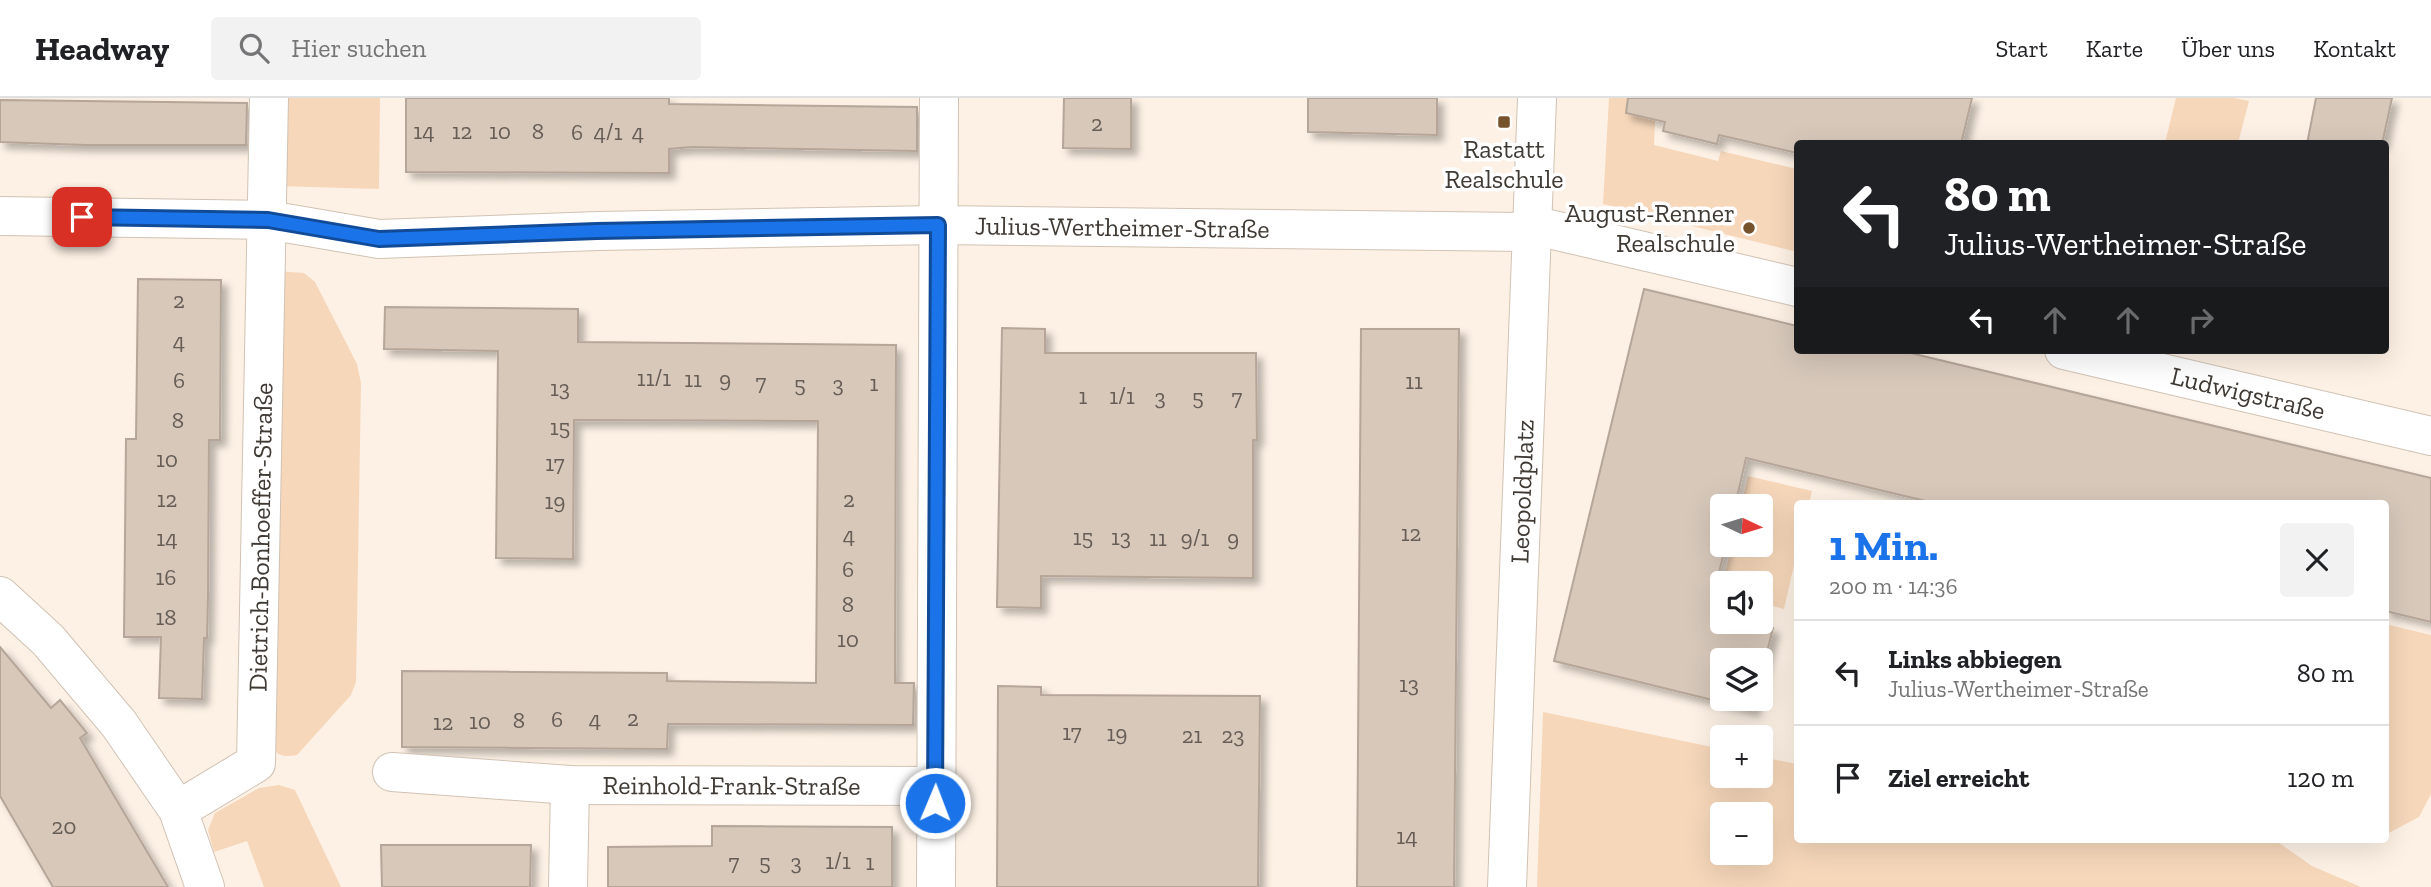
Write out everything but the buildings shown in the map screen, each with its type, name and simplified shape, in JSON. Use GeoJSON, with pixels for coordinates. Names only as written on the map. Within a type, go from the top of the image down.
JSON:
{"type":"FeatureCollection","features":[{"type":"Feature","properties":{"kind":"street"},"geometry":{"type":"LineString","coordinates":[[268,220],[269,98]]}},
{"type":"Feature","properties":{"kind":"street"},"geometry":{"type":"LineString","coordinates":[[936,887],[939,98]]}},
{"type":"Feature","properties":{"kind":"street","name":"Leopoldplatz"},"geometry":{"type":"LineString","coordinates":[[1507,887],[1537,98]]}},
{"type":"Feature","properties":{"kind":"street","name":"Julius-Wertheimer-Straße"},"geometry":{"type":"LineString","coordinates":[[0,216],[268,220],[379,239],[597,231],[938,225],[1532,228]]}},
{"type":"Feature","properties":{"kind":"street","name":"Dietrich-Bonhoeffer-Straße"},"geometry":{"type":"LineString","coordinates":[[178,810],[256,763],[268,220]]}},
{"type":"Feature","properties":{"kind":"street"},"geometry":{"type":"LineString","coordinates":[[1532,228],[1794,286]]}},
{"type":"Feature","properties":{"kind":"street","name":"Ludwigstraße"},"geometry":{"type":"LineString","coordinates":[[2081,354],[2431,436]]}},
{"type":"Feature","properties":{"kind":"street"},"geometry":{"type":"LineString","coordinates":[[0,596],[48,640],[119,724],[178,810],[205,887]]}},
{"type":"Feature","properties":{"kind":"street","name":"Reinhold-Frank-Straße"},"geometry":{"type":"LineString","coordinates":[[392,772],[570,785],[936,786]]}},
{"type":"Feature","properties":{"kind":"street","name":"Reinhold-Frank-Straße"},"geometry":{"type":"LineString","coordinates":[[568,887],[570,785]]}},
{"type":"Feature","properties":{"kind":"shaded area"},"geometry":{"type":"Polygon","coordinates":[[[278,98],[380,98],[379,189],[276,186],[278,98]]]}},
{"type":"Feature","properties":{"kind":"shaded area"},"geometry":{"type":"Polygon","coordinates":[[[1609,98],[1656,98],[1654,145],[1718,161],[1721,151],[1794,168],[1794,251],[1603,204],[1609,98]]]}},
{"type":"Feature","properties":{"kind":"shaded area"},"geometry":{"type":"Polygon","coordinates":[[[2176,98],[2234,98],[2249,101],[2239,140],[2166,140],[2176,98]]]}},
{"type":"Feature","properties":{"kind":"shaded area"},"geometry":{"type":"Polygon","coordinates":[[[276,271],[304,273],[315,282],[357,364],[361,383],[356,682],[351,695],[297,755],[289,756],[279,754],[272,746],[276,271]]]}},
{"type":"Feature","properties":{"kind":"shaded area"},"geometry":{"type":"Polygon","coordinates":[[[1748,476],[1812,491],[1810,500],[1794,500],[1794,565],[1784,609],[1773,606],[1773,571],[1726,571],[1729,557],[1773,557],[1773,494],[1744,494],[1748,476]]]}},
{"type":"Feature","properties":{"kind":"shaded area"},"geometry":{"type":"Polygon","coordinates":[[[2389,625],[2431,635],[2431,794],[2419,817],[2389,833],[2389,625]]]}},
{"type":"Feature","properties":{"kind":"shaded area"},"geometry":{"type":"Polygon","coordinates":[[[1543,712],[1710,747],[1710,788],[1773,788],[1773,759],[1794,763],[1794,843],[2279,843],[2312,866],[2361,887],[1537,887],[1543,712]]]}},
{"type":"Feature","properties":{"kind":"shaded area"},"geometry":{"type":"Polygon","coordinates":[[[279,785],[295,790],[341,887],[264,887],[247,841],[214,852],[208,830],[215,813],[259,788],[279,785]]]}},
{"type":"Feature","properties":{"kind":"place","name":"Rastatt Realschule"},"geometry":{"type":"Point","coordinates":[1504,122]}},
{"type":"Feature","properties":{"kind":"place","name":"August-Renner Realschule"},"geometry":{"type":"Point","coordinates":[1749,228]}},
{"type":"Feature","properties":{"kind":"route"},"geometry":{"type":"LineString","coordinates":[[82,217],[268,220],[379,239],[597,231],[938,225],[935,803]]}}]}
